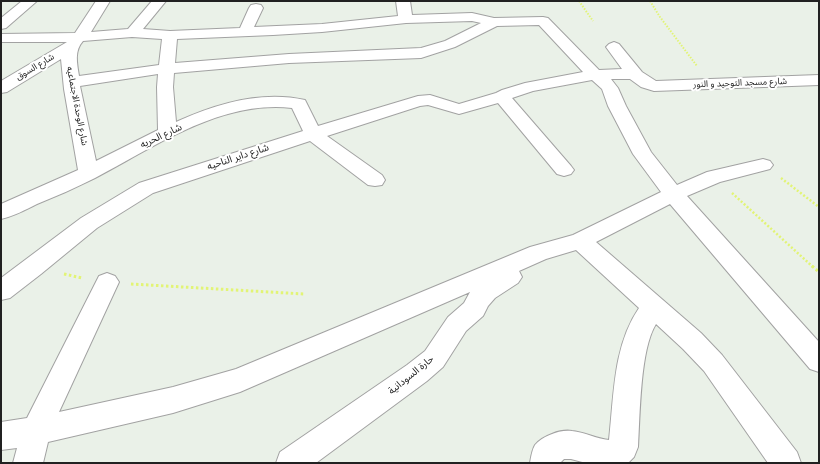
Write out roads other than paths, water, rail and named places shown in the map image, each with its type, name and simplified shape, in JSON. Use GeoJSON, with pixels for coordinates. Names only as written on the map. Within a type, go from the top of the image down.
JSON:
{"type":"FeatureCollection","features":[{"type":"Feature","properties":{"kind":"street"},"geometry":{"type":"LineString","coordinates":[[1,26],[30,1]]}},
{"type":"Feature","properties":{"kind":"street"},"geometry":{"type":"LineString","coordinates":[[75,42],[98,11],[102,1]]}},
{"type":"Feature","properties":{"kind":"street"},"geometry":{"type":"LineString","coordinates":[[132,33],[159,1]]}},
{"type":"Feature","properties":{"kind":"street"},"geometry":{"type":"LineString","coordinates":[[403,1],[406,19]]}},
{"type":"Feature","properties":{"kind":"street"},"geometry":{"type":"LineString","coordinates":[[244,32],[256,8]]}},
{"type":"Feature","properties":{"kind":"street"},"geometry":{"type":"LineString","coordinates":[[1,38],[75,42],[132,33],[170,35],[273,31],[322,28],[406,19],[472,17],[487,19],[494,22]]}},
{"type":"Feature","properties":{"kind":"street"},"geometry":{"type":"LineString","coordinates":[[72,82],[166,68],[272,59],[422,53],[456,42],[494,22],[543,21],[595,75],[606,83],[610,88],[617,106],[643,154],[673,194],[819,361]]}},
{"type":"Feature","properties":{"kind":"street"},"geometry":{"type":"LineString","coordinates":[[272,59],[273,31]]}},
{"type":"Feature","properties":{"kind":"street"},"geometry":{"type":"LineString","coordinates":[[167,132],[165,108],[166,68],[170,35]]}},
{"type":"Feature","properties":{"kind":"street","name":"شارع الوحدة الاجتماعيه"},"geometry":{"type":"LineString","coordinates":[[75,42],[68,61],[89,173]]}},
{"type":"Feature","properties":{"kind":"street","name":"شارع السوق"},"geometry":{"type":"LineString","coordinates":[[1,88],[75,42]]}},
{"type":"Feature","properties":{"kind":"street","name":"شارع مسجد التوحيد و النور"},"geometry":{"type":"LineString","coordinates":[[614,47],[635,74],[646,84],[661,86],[812,80]]}},
{"type":"Feature","properties":{"kind":"street","name":"شارع داير الناحيه"},"geometry":{"type":"LineString","coordinates":[[1,291],[33,268],[89,223],[146,188],[192,172],[418,101],[430,100],[459,109],[502,97],[504,94],[528,87],[595,75],[635,74]]}},
{"type":"Feature","properties":{"kind":"street"},"geometry":{"type":"LineString","coordinates":[[812,80],[819,91]]}},
{"type":"Feature","properties":{"kind":"street"},"geometry":{"type":"LineString","coordinates":[[502,97],[564,170]]}},
{"type":"Feature","properties":{"kind":"street","name":"شارع الحريه"},"geometry":{"type":"LineString","coordinates":[[1,212],[89,173],[167,132],[226,110],[251,103],[277,100],[299,104],[313,134]]}},
{"type":"Feature","properties":{"kind":"street"},"geometry":{"type":"LineString","coordinates":[[313,134],[375,180]]}},
{"type":"Feature","properties":{"kind":"street"},"geometry":{"type":"LineString","coordinates":[[1,436],[36,432],[173,400],[240,380],[538,253],[580,241],[673,194],[714,177],[763,165]]}},
{"type":"Feature","properties":{"kind":"street"},"geometry":{"type":"LineString","coordinates":[[580,241],[692,340],[713,363],[786,463]]}},
{"type":"Feature","properties":{"kind":"street","name":"حارة السودانية"},"geometry":{"type":"LineString","coordinates":[[291,463],[428,364],[444,346],[457,324],[474,309],[477,301],[495,284],[580,241]]}},
{"type":"Feature","properties":{"kind":"street"},"geometry":{"type":"LineString","coordinates":[[28,463],[36,432],[107,282]]}},
{"type":"Feature","properties":{"kind":"street"},"geometry":{"type":"LineString","coordinates":[[545,463],[546,455],[558,445],[570,443],[607,455],[615,455],[623,447],[631,360],[640,327],[653,307]]}}]}
